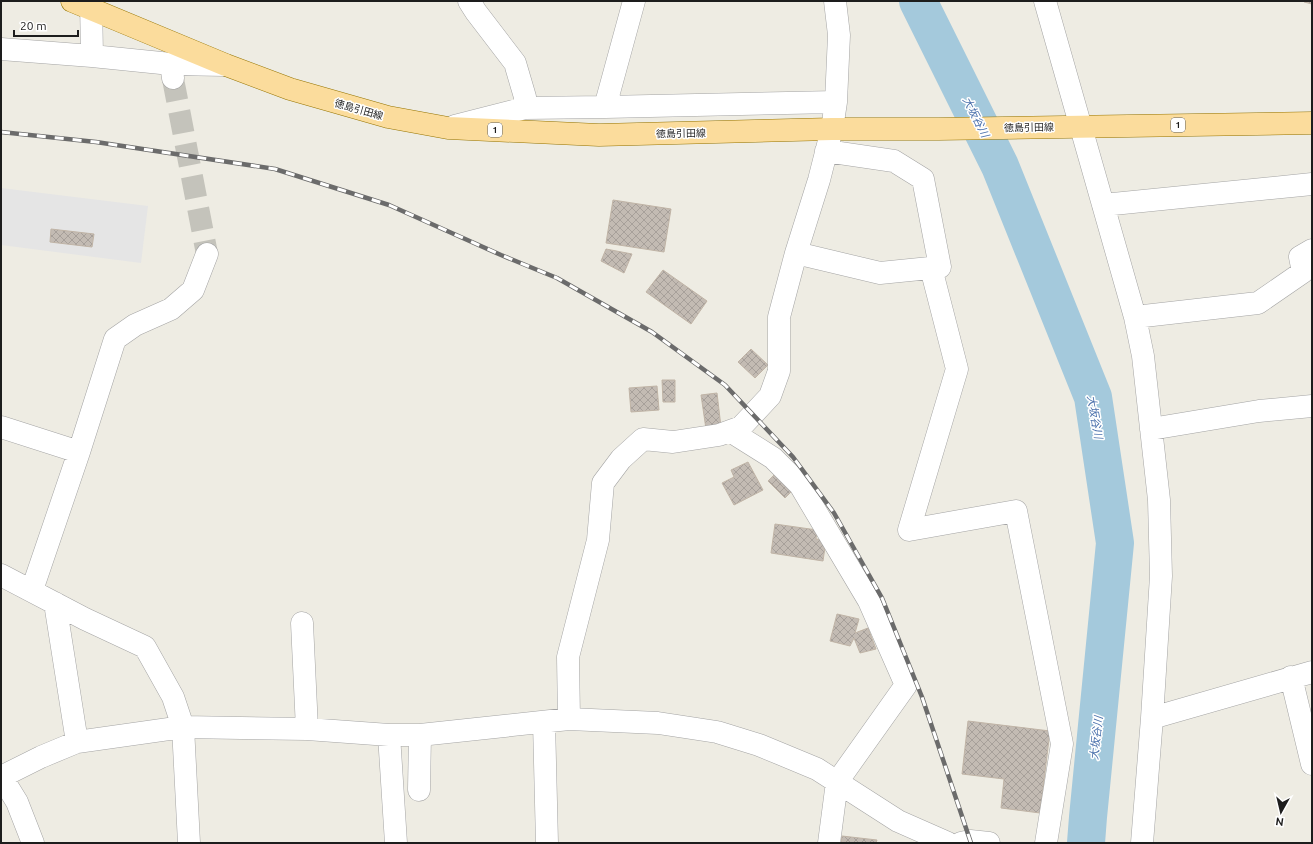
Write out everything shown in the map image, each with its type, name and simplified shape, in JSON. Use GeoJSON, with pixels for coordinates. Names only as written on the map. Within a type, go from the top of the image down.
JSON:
{"type":"FeatureCollection","features":[{"type":"Feature","properties":{"kind":"main road","name":"徳島引田線"},"geometry":{"type":"LineString","coordinates":[[85,4],[226,65],[290,89],[388,117],[448,128],[599,135],[832,129],[939,129],[1045,126],[1080,127],[1312,123]]}},
{"type":"Feature","properties":{"kind":"street"},"geometry":{"type":"LineString","coordinates":[[469,1],[514,63],[525,97],[524,108]]}},
{"type":"Feature","properties":{"kind":"street"},"geometry":{"type":"LineString","coordinates":[[605,107],[634,1]]}},
{"type":"Feature","properties":{"kind":"street"},"geometry":{"type":"LineString","coordinates":[[569,719],[568,657],[598,540],[603,483],[621,460],[644,439],[673,442],[719,435],[740,427],[770,396],[779,371],[779,317],[796,253],[819,180],[832,129],[836,102],[839,35],[835,1]]}},
{"type":"Feature","properties":{"kind":"street"},"geometry":{"type":"LineString","coordinates":[[1045,1],[1134,317],[1143,356],[1159,500],[1161,576],[1142,843]]}},
{"type":"Feature","properties":{"kind":"street"},"geometry":{"type":"LineString","coordinates":[[85,4],[92,56]]}},
{"type":"Feature","properties":{"kind":"street"},"geometry":{"type":"LineString","coordinates":[[1,49],[92,56],[172,72],[226,65]]}},
{"type":"Feature","properties":{"kind":"street"},"geometry":{"type":"LineString","coordinates":[[448,128],[524,108],[836,102]]}},
{"type":"Feature","properties":{"kind":"street"},"geometry":{"type":"LineString","coordinates":[[796,253],[880,273],[940,267],[923,179],[894,161],[826,152]]}},
{"type":"Feature","properties":{"kind":"street"},"geometry":{"type":"LineString","coordinates":[[1103,205],[1312,184]]}},
{"type":"Feature","properties":{"kind":"street"},"geometry":{"type":"LineString","coordinates":[[1134,317],[1258,303],[1303,272],[1300,257],[1312,250]]}},
{"type":"Feature","properties":{"kind":"street"},"geometry":{"type":"LineString","coordinates":[[32,590],[80,452],[115,339],[135,325],[171,309],[193,290],[207,254]]}},
{"type":"Feature","properties":{"kind":"street"},"geometry":{"type":"LineString","coordinates":[[931,268],[957,369],[909,530],[1016,511],[1062,744],[1046,843]]}},
{"type":"Feature","properties":{"kind":"street"},"geometry":{"type":"LineString","coordinates":[[1151,429],[1259,411],[1312,406]]}},
{"type":"Feature","properties":{"kind":"street"},"geometry":{"type":"LineString","coordinates":[[1,427],[80,452]]}},
{"type":"Feature","properties":{"kind":"street"},"geometry":{"type":"LineString","coordinates":[[730,431],[773,458],[800,485],[869,601],[906,685],[836,782],[829,843]]}},
{"type":"Feature","properties":{"kind":"street"},"geometry":{"type":"LineString","coordinates":[[1,575],[32,590],[84,619],[145,647],[173,697],[183,727],[189,843]]}},
{"type":"Feature","properties":{"kind":"street"},"geometry":{"type":"LineString","coordinates":[[55,603],[76,742]]}},
{"type":"Feature","properties":{"kind":"street"},"geometry":{"type":"LineString","coordinates":[[302,623],[307,729]]}},
{"type":"Feature","properties":{"kind":"street"},"geometry":{"type":"LineString","coordinates":[[1152,718],[1312,672]]}},
{"type":"Feature","properties":{"kind":"street"},"geometry":{"type":"LineString","coordinates":[[1291,677],[1312,764]]}},
{"type":"Feature","properties":{"kind":"street"},"geometry":{"type":"LineString","coordinates":[[33,843],[17,802],[1,777],[41,756],[76,742],[183,727],[307,729],[389,735],[420,734],[569,719],[658,723],[717,732],[759,745],[817,769],[898,821],[948,843]]}},
{"type":"Feature","properties":{"kind":"street"},"geometry":{"type":"LineString","coordinates":[[544,722],[547,843]]}},
{"type":"Feature","properties":{"kind":"street"},"geometry":{"type":"LineString","coordinates":[[419,790],[420,734]]}},
{"type":"Feature","properties":{"kind":"street"},"geometry":{"type":"LineString","coordinates":[[389,735],[396,843]]}},
{"type":"Feature","properties":{"kind":"street"},"geometry":{"type":"LineString","coordinates":[[961,843],[970,841],[989,843]]}},
{"type":"Feature","properties":{"kind":"shaded area"},"geometry":{"type":"Polygon","coordinates":[[[1,188],[148,206],[141,263],[1,245],[1,188]]]}},
{"type":"Feature","properties":{"kind":"building"},"geometry":{"type":"Polygon","coordinates":[[[1312,1],[1312,4],[1304,2],[1312,1]]]}},
{"type":"Feature","properties":{"kind":"building"},"geometry":{"type":"Polygon","coordinates":[[[613,200],[671,209],[664,252],[606,243],[613,200]]]}},
{"type":"Feature","properties":{"kind":"building"},"geometry":{"type":"Polygon","coordinates":[[[51,229],[94,234],[92,247],[50,242],[51,229]]]}},
{"type":"Feature","properties":{"kind":"building"},"geometry":{"type":"Polygon","coordinates":[[[606,249],[632,254],[624,273],[601,261],[606,249]]]}},
{"type":"Feature","properties":{"kind":"building"},"geometry":{"type":"Polygon","coordinates":[[[663,270],[707,301],[691,324],[646,292],[663,270]]]}},
{"type":"Feature","properties":{"kind":"building"},"geometry":{"type":"Polygon","coordinates":[[[751,349],[768,365],[755,378],[738,362],[751,349]]]}},
{"type":"Feature","properties":{"kind":"building"},"geometry":{"type":"Polygon","coordinates":[[[662,380],[675,380],[675,402],[663,402],[662,380]]]}},
{"type":"Feature","properties":{"kind":"building"},"geometry":{"type":"Polygon","coordinates":[[[657,386],[659,410],[631,412],[629,388],[657,386]]]}},
{"type":"Feature","properties":{"kind":"building"},"geometry":{"type":"Polygon","coordinates":[[[717,393],[721,427],[706,429],[701,395],[717,393]]]}},
{"type":"Feature","properties":{"kind":"building"},"geometry":{"type":"Polygon","coordinates":[[[748,462],[763,490],[734,505],[722,483],[734,477],[731,470],[748,462]]]}},
{"type":"Feature","properties":{"kind":"building"},"geometry":{"type":"Polygon","coordinates":[[[779,470],[796,487],[785,498],[768,481],[779,470]]]}},
{"type":"Feature","properties":{"kind":"building"},"geometry":{"type":"Polygon","coordinates":[[[775,524],[817,530],[816,539],[826,540],[823,561],[771,553],[775,524]]]}},
{"type":"Feature","properties":{"kind":"building"},"geometry":{"type":"Polygon","coordinates":[[[837,614],[859,619],[855,633],[868,628],[876,649],[860,653],[854,638],[850,646],[830,641],[837,614]]]}},
{"type":"Feature","properties":{"kind":"building"},"geometry":{"type":"Polygon","coordinates":[[[968,721],[1050,731],[1040,813],[1001,808],[1004,779],[962,774],[968,721]]]}},
{"type":"Feature","properties":{"kind":"building"},"geometry":{"type":"Polygon","coordinates":[[[842,836],[877,840],[876,843],[841,843],[842,836]]]}},
{"type":"Feature","properties":{"kind":"waterway","name":"大坂谷川"},"geometry":{"type":"LineString","coordinates":[[918,1],[1000,166],[1093,397],[1115,543],[1086,843]]}},
{"type":"Feature","properties":{"kind":"tunnel"},"geometry":{"type":"LineString","coordinates":[[173,79],[207,254]]}},
{"type":"Feature","properties":{"kind":"railway"},"geometry":{"type":"LineString","coordinates":[[1,132],[96,142],[275,169],[389,205],[501,255],[557,278],[652,332],[725,385],[793,457],[834,513],[882,598],[922,697],[971,843]]}}]}
